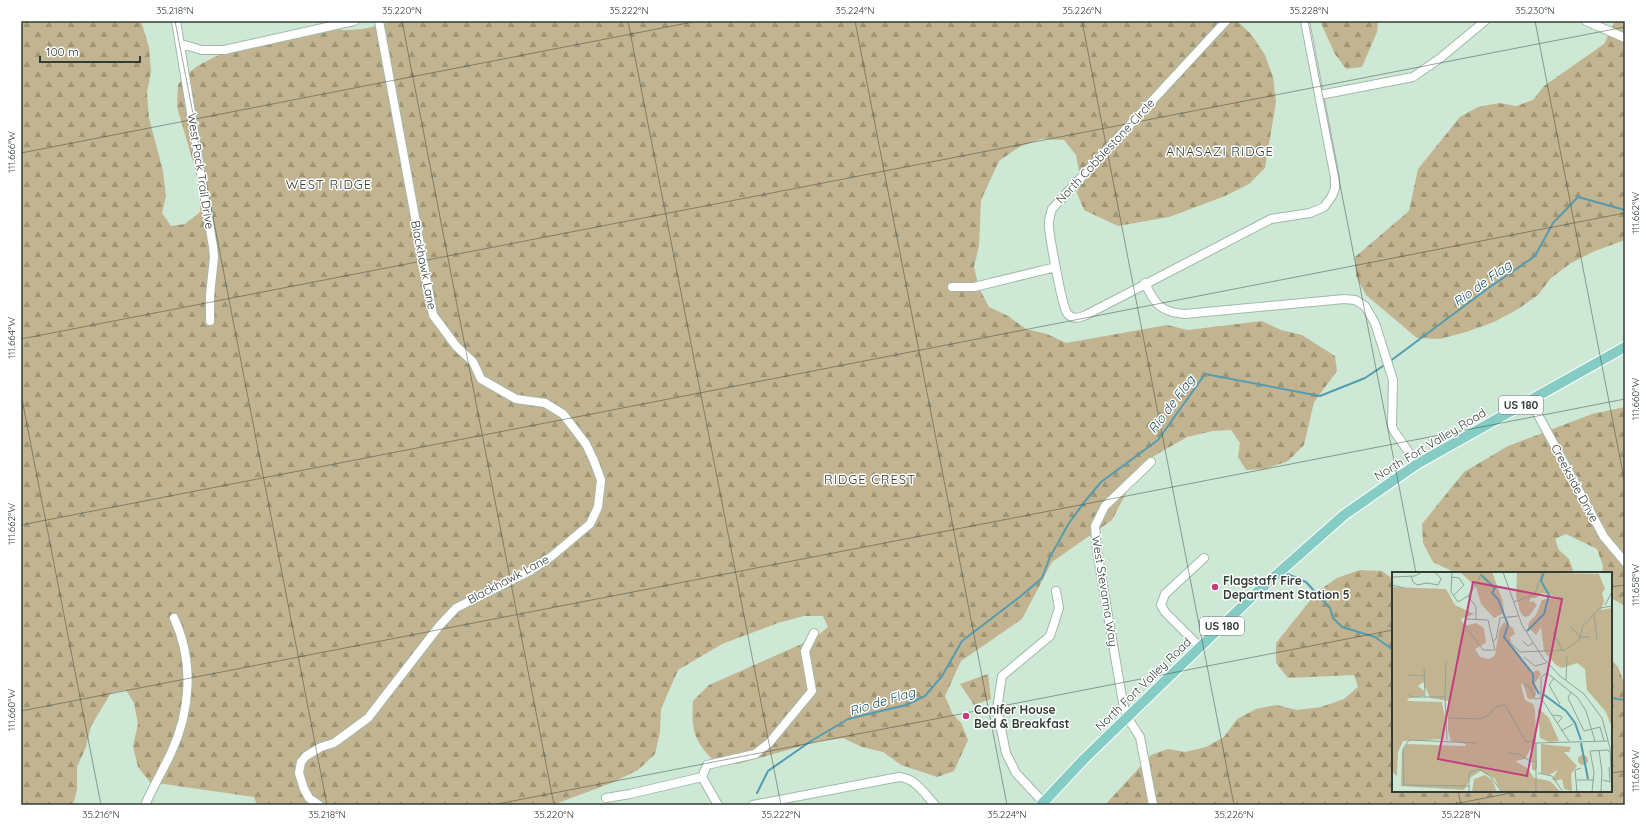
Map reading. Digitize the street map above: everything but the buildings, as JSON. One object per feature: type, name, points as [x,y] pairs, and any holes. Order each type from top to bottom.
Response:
[{"type":"main road","name":"North Fort Valley Road","points":[[1042,803],[1127,717],[1271,578],[1328,528],[1417,464],[1625,347]]},
{"type":"street","name":"West Pack Trail Drive","points":[[176,21],[181,44],[214,257],[210,295],[210,321]]},
{"type":"street","points":[[181,44],[202,50],[224,50],[354,21]]},
{"type":"street","name":"Blackhawk Lane","points":[[319,805],[309,798],[304,789],[299,773],[301,762],[306,756],[346,735],[368,718],[440,625],[456,608],[530,571],[552,556],[590,524],[598,507],[600,480],[594,461],[586,444],[563,414],[545,403],[516,399],[481,379],[473,362],[456,346],[434,315],[379,21]]},
{"type":"street","name":"North Cobblestone Circle","points":[[1226,21],[1052,209],[1049,226],[1056,267],[1066,312],[1072,317],[1080,318],[1271,219],[1317,211],[1330,202],[1335,188],[1335,178],[1320,95],[1304,21]]},
{"type":"street","points":[[1320,95],[1413,77],[1485,21]]},
{"type":"street","points":[[1586,21],[1625,38]]},
{"type":"street","points":[[952,287],[974,287],[1056,267]]},
{"type":"street","points":[[1145,283],[1151,297],[1160,308],[1172,313],[1185,314],[1344,298],[1355,300],[1365,306],[1371,314],[1393,380],[1392,426],[1417,464]]},
{"type":"street","name":"Creekside Drive","points":[[1530,400],[1604,537],[1625,562]]},
{"type":"street","name":"West Stevanna Way","points":[[1151,462],[1105,506],[1095,526],[1097,551],[1123,703],[1127,717],[1140,737],[1153,805]]},
{"type":"street","points":[[1200,647],[1165,612],[1161,605],[1165,594],[1204,558]]},
{"type":"street","points":[[1042,803],[1016,773],[1006,753],[997,709],[1002,676],[1050,636],[1059,608],[1056,591]]},
{"type":"street","points":[[145,805],[172,751],[184,716],[188,685],[187,660],[179,630],[174,618]]},
{"type":"street","points":[[702,776],[707,765],[755,754],[769,743],[812,691],[804,651],[814,633]]},
{"type":"street","points":[[606,798],[702,776]]},
{"type":"street","points":[[702,776],[718,805]]},
{"type":"street","points":[[753,805],[899,777],[907,777],[913,781],[935,805]]},
{"type":"green space","points":[[21,21],[141,21],[149,47],[151,71],[147,93],[149,118],[163,171],[166,196],[162,213],[171,226],[185,224],[200,212],[201,189],[177,107],[178,84],[196,67],[209,60],[241,46],[293,30],[324,26],[342,30],[354,30],[381,25],[392,21],[1237,21],[1251,34],[1265,55],[1273,77],[1276,102],[1265,168],[1249,184],[1225,196],[1169,217],[1118,226],[1084,210],[1077,193],[1080,176],[1076,155],[1064,140],[1041,139],[1019,147],[999,161],[981,200],[979,246],[974,267],[979,288],[989,307],[1008,316],[1026,329],[1047,334],[1066,343],[1167,325],[1188,330],[1262,321],[1281,330],[1302,335],[1335,356],[1337,371],[1314,402],[1304,445],[1288,461],[1265,469],[1246,470],[1238,457],[1240,443],[1231,430],[1213,431],[1187,437],[1142,463],[1112,520],[1052,562],[1022,619],[961,661],[945,696],[952,713],[961,723],[968,740],[954,771],[937,777],[901,765],[883,752],[862,747],[843,738],[819,741],[738,764],[716,763],[703,748],[694,728],[693,701],[709,685],[813,639],[828,627],[823,616],[804,616],[778,623],[722,644],[678,670],[661,709],[660,732],[655,754],[638,770],[614,782],[550,805],[257,805],[254,797],[150,782],[138,767],[133,746],[138,724],[134,703],[126,690],[111,693],[91,726],[86,747],[77,767],[77,790],[73,805],[21,805]]},
{"type":"green space","points":[[1320,21],[1378,21],[1377,32],[1362,67],[1346,69],[1335,54]]},
{"type":"green space","points":[[1615,21],[1625,21],[1625,240],[1595,251],[1571,263],[1551,278],[1538,295],[1518,309],[1494,322],[1440,339],[1417,338],[1366,295],[1356,276],[1355,257],[1409,211],[1418,169],[1460,117],[1478,107],[1499,103],[1516,106],[1533,100],[1544,86],[1604,44]]},
{"type":"green space","points":[[1625,407],[1625,606],[1612,599],[1612,572],[1602,572],[1603,566],[1597,549],[1566,534],[1555,539],[1559,550],[1569,559],[1574,572],[1454,572],[1433,562],[1423,543],[1422,524],[1464,472],[1508,446],[1592,414]]},
{"type":"green space","points":[[1360,570],[1382,571],[1392,578],[1392,792],[1612,792],[1612,660],[1618,667],[1625,685],[1625,805],[1105,805],[1151,755],[1168,749],[1185,752],[1206,747],[1224,737],[1237,719],[1256,709],[1276,705],[1297,710],[1321,707],[1344,699],[1358,687],[1354,675],[1288,678],[1276,663],[1276,643],[1317,592],[1337,578]]},
{"type":"green space","points":[[988,674],[991,699],[974,705],[960,684]]},
{"type":"waterway","name":"Rio de Flag","points":[[1389,362],[1487,289],[1535,256],[1553,223],[1578,197],[1625,210]]},
{"type":"waterway","name":"Rio de Flag","points":[[757,793],[768,771],[811,741],[848,719],[906,705],[925,696],[942,676],[962,641],[1042,578],[1050,557],[1069,523],[1086,500],[1101,482],[1158,440],[1205,374],[1320,396],[1365,378],[1386,364]]},
{"type":"waterway","points":[[1285,573],[1306,582],[1330,608],[1333,618],[1342,627],[1375,637],[1392,649]]},
{"type":"waterway","points":[[1612,698],[1625,700]]},
{"type":"place","name":"Flagstaff Fire Department Station 5","points":[[1215,587]]},
{"type":"place","name":"Conifer House Bed & Breakfast","points":[[966,716]]},
{"type":"district","name":"ANASAZI RIDGE","points":[[1220,151]]},
{"type":"district","name":"WEST RIDGE","points":[[329,184]]},
{"type":"district","name":"RIDGE CREST","points":[[870,479]]}]
